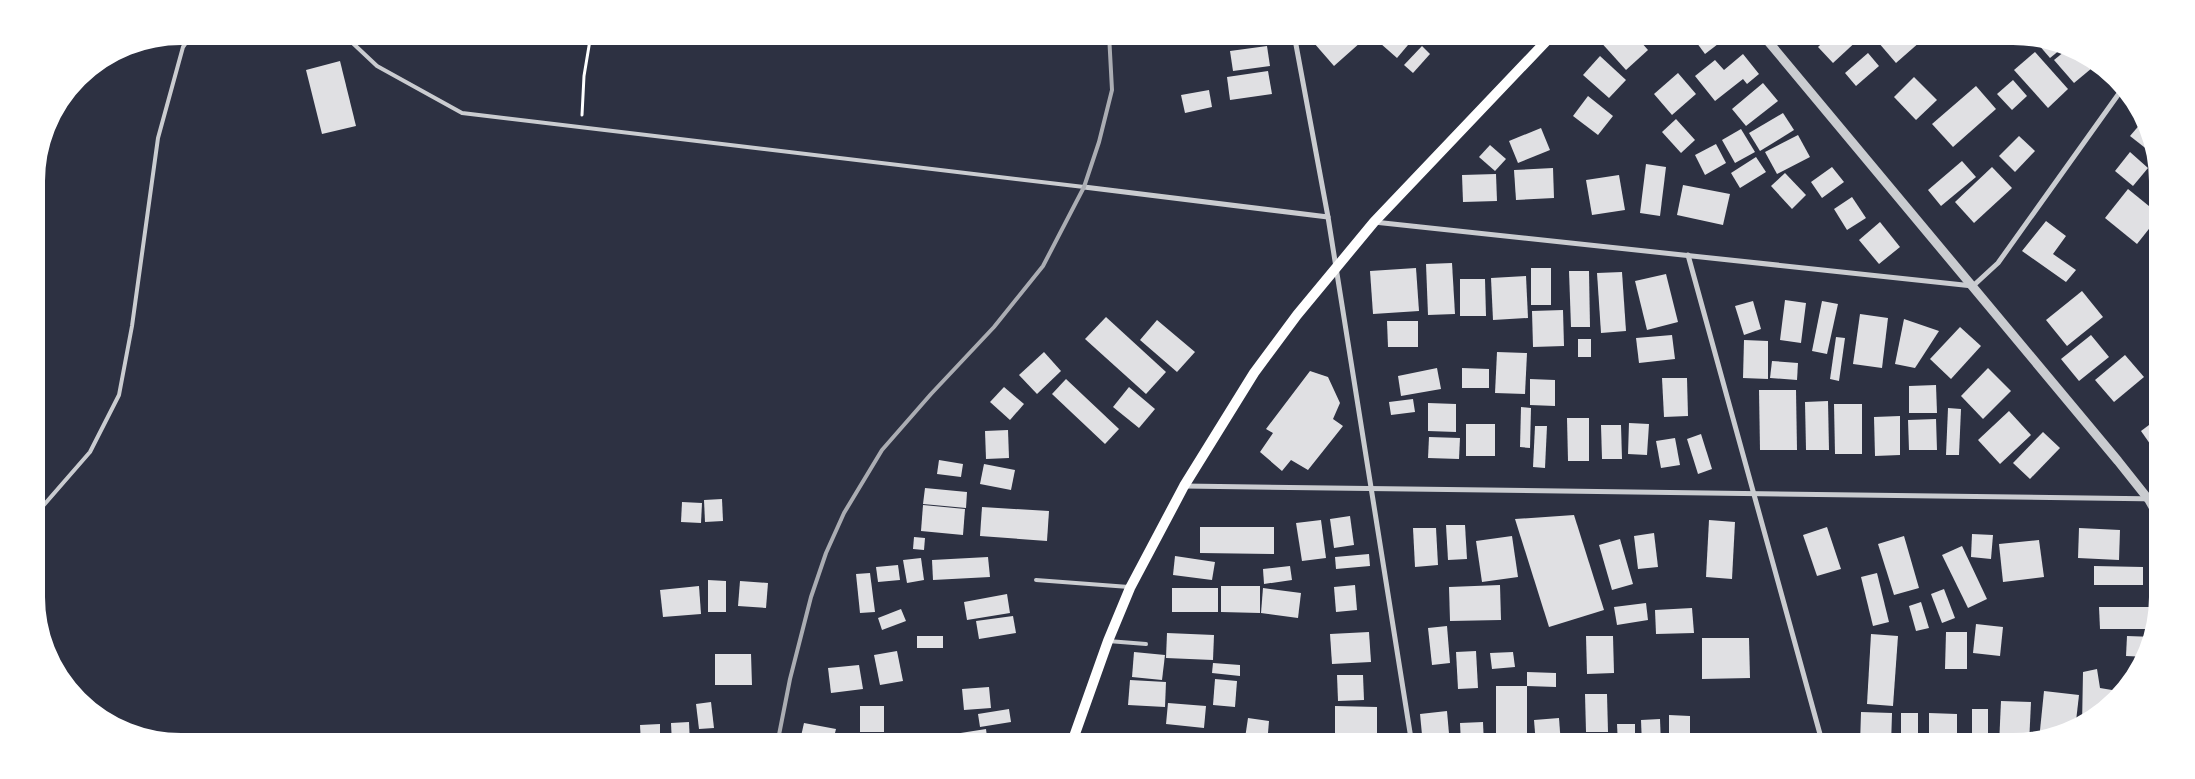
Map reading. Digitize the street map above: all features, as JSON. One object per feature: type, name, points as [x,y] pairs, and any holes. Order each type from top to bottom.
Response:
[{"type":"main road","points":[[1074,736],[1108,641],[1130,588],[1184,486],[1254,373],[1336,267],[1374,222],[1545,42]]},
{"type":"street","points":[[1295,42],[1328,217],[1411,736]]},
{"type":"street","points":[[1769,42],[1973,286],[2152,505]]},
{"type":"street","points":[[1374,222],[1973,286],[1998,263],[2120,92]]},
{"type":"street","points":[[1084,187],[1328,217]]},
{"type":"street","points":[[1688,255],[1820,736]]},
{"type":"street","points":[[1184,486],[2152,500]]},
{"type":"lane","points":[[42,507],[90,452],[118,395],[132,326],[158,138],[183,48],[187,42]]},
{"type":"lane","points":[[352,42],[377,66],[462,113],[582,129],[1084,187]]},
{"type":"lane","points":[[1036,580],[1130,588]]},
{"type":"lane","points":[[1108,641],[1146,644]]},
{"type":"path","points":[[582,129],[584,76],[590,42]]},
{"type":"building","points":[[1140,42],[1178,42],[1178,45],[1140,45]]},
{"type":"building","points":[[1315,42],[1361,42],[1334,66],[1314,43]]},
{"type":"building","points":[[1379,42],[1404,42],[1408,45],[1397,58]]},
{"type":"building","points":[[1601,42],[1641,42],[1648,50],[1626,70]]},
{"type":"building","points":[[1696,42],[1721,42],[1705,54]]},
{"type":"building","points":[[1823,42],[1856,42],[1833,63],[1818,47]]},
{"type":"building","points":[[1878,42],[1920,42],[1896,63]]},
{"type":"building","points":[[2039,45],[2059,50],[2050,58]]},
{"type":"building","points":[[1267,46],[1270,66],[1233,71],[1230,51]]},
{"type":"building","points":[[1422,46],[1430,54],[1413,73],[1404,65]]},
{"type":"building","points":[[2035,52],[2068,89],[2048,108],[2014,70]]},
{"type":"building","points":[[2064,52],[2083,61],[2092,68],[2074,83],[2054,60]]},
{"type":"building","points":[[1868,53],[1879,66],[1856,86],[1845,73]]},
{"type":"building","points":[[1743,54],[1759,74],[1747,84],[1743,79],[1715,101],[1695,76],[1715,60],[1724,70]]},
{"type":"building","points":[[1600,56],[1626,80],[1609,98],[1583,75]]},
{"type":"building","points":[[340,61],[356,126],[322,134],[306,70]]},
{"type":"building","points":[[1268,71],[1272,94],[1230,100],[1227,77]]},
{"type":"building","points":[[1678,73],[1696,94],[1672,115],[1654,94]]},
{"type":"building","points":[[1914,77],[1937,100],[1916,120],[1894,97]]},
{"type":"building","points":[[2013,80],[2027,96],[2012,110],[1997,94]]},
{"type":"building","points":[[1763,83],[1778,101],[1746,126],[1732,109]]},
{"type":"building","points":[[1976,86],[1996,109],[1953,147],[1932,124]]},
{"type":"building","points":[[1209,90],[1212,107],[1185,113],[1181,95]]},
{"type":"building","points":[[1588,96],[1613,116],[1598,135],[1573,116]]},
{"type":"building","points":[[1783,113],[1794,130],[1760,151],[1749,133]]},
{"type":"building","points":[[1676,119],[1695,140],[1681,153],[1662,132]]},
{"type":"building","points":[[2140,124],[2149,151],[2130,136]]},
{"type":"building","points":[[1541,128],[1550,150],[1518,163],[1509,141]]},
{"type":"building","points":[[1741,129],[1755,152],[1735,163],[1722,140]]},
{"type":"building","points":[[1798,135],[1810,157],[1777,174],[1765,152]]},
{"type":"building","points":[[2019,136],[2035,151],[2015,172],[1999,156]]},
{"type":"building","points":[[1716,144],[1726,163],[1705,175],[1695,155]]},
{"type":"building","points":[[1490,145],[1506,159],[1495,171],[1479,157]]},
{"type":"building","points":[[2130,152],[2148,168],[2133,186],[2115,171]]},
{"type":"building","points":[[1756,157],[1766,172],[1740,188],[1731,173]]},
{"type":"building","points":[[1962,161],[1976,177],[1941,206],[1928,190]]},
{"type":"building","points":[[1646,164],[1666,167],[1660,216],[1640,213]]},
{"type":"building","points":[[1832,167],[1844,182],[1822,198],[1811,182]]},
{"type":"building","points":[[1992,167],[2012,188],[1974,223],[1955,202]]},
{"type":"building","points":[[1553,168],[1554,198],[1516,200],[1514,170]]},
{"type":"building","points":[[1785,173],[1806,195],[1792,209],[1771,186]]},
{"type":"building","points":[[1496,174],[1497,201],[1463,202],[1462,175]]},
{"type":"building","points":[[1619,175],[1625,210],[1592,215],[1586,180]]},
{"type":"building","points":[[1683,185],[1730,194],[1723,225],[1677,215]]},
{"type":"building","points":[[2128,189],[2152,208],[2152,225],[2137,244],[2105,218]]},
{"type":"building","points":[[1852,197],[1866,218],[1847,230],[1834,209]]},
{"type":"building","points":[[2046,221],[2066,236],[2053,254],[2076,270],[2066,282],[2022,251]]},
{"type":"building","points":[[1880,222],[1900,247],[1879,264],[1859,240]]},
{"type":"building","points":[[1452,263],[1455,314],[1428,315],[1426,264]]},
{"type":"building","points":[[1416,268],[1419,311],[1373,314],[1370,271]]},
{"type":"building","points":[[1531,268],[1551,268],[1551,305],[1531,305]]},
{"type":"building","points":[[1569,271],[1589,271],[1590,327],[1571,327]]},
{"type":"building","points":[[1622,272],[1626,331],[1601,333],[1597,273]]},
{"type":"building","points":[[1666,274],[1678,322],[1647,330],[1635,281]]},
{"type":"building","points":[[1526,276],[1528,318],[1493,320],[1491,278]]},
{"type":"building","points":[[1460,279],[1485,279],[1486,316],[1460,316]]},
{"type":"building","points":[[2082,291],[2103,317],[2067,346],[2046,320]]},
{"type":"building","points":[[1785,300],[1806,303],[1801,343],[1780,340]]},
{"type":"building","points":[[1753,301],[1761,329],[1744,335],[1735,306]]},
{"type":"building","points":[[1822,301],[1838,304],[1827,354],[1812,351]]},
{"type":"building","points":[[1563,310],[1564,346],[1533,347],[1532,311]]},
{"type":"building","points":[[1860,314],[1888,318],[1882,368],[1853,364]]},
{"type":"building","points":[[1106,317],[1166,372],[1146,394],[1085,339]]},
{"type":"building","points":[[1904,319],[1939,331],[1915,368],[1895,364]]},
{"type":"building","points":[[1157,320],[1195,352],[1177,372],[1140,340]]},
{"type":"building","points":[[1387,321],[1418,321],[1418,347],[1388,347]]},
{"type":"building","points":[[1960,327],[1981,346],[1951,379],[1930,359]]},
{"type":"building","points":[[1672,335],[1675,359],[1639,363],[1636,338]]},
{"type":"building","points":[[2091,335],[2109,357],[2079,381],[2061,359]]},
{"type":"building","points":[[1836,337],[1845,338],[1839,381],[1830,379]]},
{"type":"building","points":[[1578,339],[1591,339],[1591,357],[1578,357]]},
{"type":"building","points":[[1744,340],[1768,341],[1768,379],[1743,378]]},
{"type":"building","points":[[1044,352],[1061,371],[1037,394],[1019,375]]},
{"type":"building","points":[[1497,352],[1527,353],[1525,394],[1495,393]]},
{"type":"building","points":[[2125,355],[2144,377],[2114,402],[2095,380]]},
{"type":"building","points":[[1772,361],[1798,363],[1797,380],[1770,378]]},
{"type":"building","points":[[1437,368],[1441,389],[1401,396],[1398,376]]},
{"type":"building","points":[[1462,368],[1489,369],[1489,388],[1462,388]]},
{"type":"building","points":[[1988,368],[2011,391],[1983,419],[1961,396]]},
{"type":"building","points":[[1310,371],[1328,377],[1340,403],[1333,419],[1343,426],[1308,470],[1291,460],[1282,471],[1260,452],[1273,433],[1266,429]]},
{"type":"building","points":[[1662,378],[1687,378],[1688,416],[1664,417]]},
{"type":"building","points":[[1066,379],[1119,429],[1105,444],[1052,394]]},
{"type":"building","points":[[1530,379],[1555,380],[1555,406],[1530,405]]},
{"type":"building","points":[[1936,385],[1937,413],[1909,413],[1909,386]]},
{"type":"building","points":[[1004,387],[1024,404],[1010,420],[990,402]]},
{"type":"building","points":[[1129,387],[1155,409],[1139,428],[1113,407]]},
{"type":"building","points":[[1759,390],[1796,390],[1797,450],[1760,450]]},
{"type":"building","points":[[1413,399],[1415,412],[1391,415],[1389,402]]},
{"type":"building","points":[[1828,401],[1829,450],[1806,450],[1805,402]]},
{"type":"building","points":[[1428,403],[1456,404],[1456,432],[1428,431]]},
{"type":"building","points":[[1834,404],[1862,404],[1862,454],[1835,454]]},
{"type":"building","points":[[1521,407],[1531,408],[1530,448],[1520,447]]},
{"type":"building","points":[[1948,408],[1961,409],[1959,455],[1946,455]]},
{"type":"building","points":[[2009,411],[2031,435],[2000,464],[1978,440]]},
{"type":"building","points":[[1900,416],[1900,455],[1875,456],[1874,417]]},
{"type":"building","points":[[1567,418],[1589,418],[1589,461],[1568,461]]},
{"type":"building","points":[[1936,419],[1937,450],[1909,450],[1908,420]]},
{"type":"building","points":[[1629,423],[1649,424],[1647,455],[1628,454]]},
{"type":"building","points":[[2152,423],[2152,447],[2141,431]]},
{"type":"building","points":[[1466,424],[1495,424],[1495,456],[1466,456]]},
{"type":"building","points":[[1601,425],[1621,425],[1622,459],[1602,459]]},
{"type":"building","points":[[1535,426],[1547,426],[1545,468],[1533,467]]},
{"type":"building","points":[[1008,430],[1009,458],[986,459],[985,431]]},
{"type":"building","points":[[2043,432],[2060,448],[2030,479],[2013,463]]},
{"type":"building","points":[[1701,434],[1712,469],[1698,474],[1687,439]]},
{"type":"building","points":[[1429,437],[1460,438],[1459,459],[1428,458]]},
{"type":"building","points":[[1675,438],[1680,465],[1661,468],[1656,441]]},
{"type":"building","points":[[939,460],[963,464],[961,477],[937,474]]},
{"type":"building","points":[[984,464],[1015,470],[1011,490],[980,484]]},
{"type":"building","points":[[925,488],[967,492],[966,508],[923,504]]},
{"type":"building","points":[[722,499],[723,521],[705,522],[704,500]]},
{"type":"building","points":[[682,502],[702,503],[701,523],[681,522]]},
{"type":"building","points":[[923,505],[965,509],[963,535],[921,531]]},
{"type":"building","points":[[982,507],[1049,511],[1047,541],[980,536]]},
{"type":"building","points":[[1574,515],[1604,610],[1549,627],[1515,519]]},
{"type":"building","points":[[1350,516],[1354,545],[1334,548],[1330,519]]},
{"type":"building","points":[[1321,520],[1326,558],[1302,561],[1296,523]]},
{"type":"building","points":[[1709,520],[1735,522],[1732,579],[1706,577]]},
{"type":"building","points":[[1446,525],[1465,525],[1467,559],[1448,560]]},
{"type":"building","points":[[1200,527],[1274,527],[1274,554],[1200,553]]},
{"type":"building","points":[[1827,527],[1841,569],[1817,576],[1803,535]]},
{"type":"building","points":[[1413,528],[1436,528],[1438,565],[1415,567]]},
{"type":"building","points":[[2079,528],[2120,530],[2119,560],[2078,558]]},
{"type":"building","points":[[1654,533],[1658,567],[1638,569],[1634,536]]},
{"type":"building","points":[[1972,534],[1993,535],[1991,559],[1971,557]]},
{"type":"building","points":[[1512,536],[1518,577],[1482,582],[1476,541]]},
{"type":"building","points":[[1904,536],[1919,588],[1894,595],[1878,544]]},
{"type":"building","points":[[914,537],[925,538],[924,550],[913,549]]},
{"type":"building","points":[[1620,539],[1633,584],[1612,590],[1599,545]]},
{"type":"building","points":[[2039,540],[2044,577],[2003,582],[1999,544]]},
{"type":"building","points":[[1962,546],[1987,599],[1968,608],[1942,555]]},
{"type":"building","points":[[1369,554],[1370,566],[1336,569],[1335,557]]},
{"type":"building","points":[[1175,556],[1215,562],[1212,580],[1173,575]]},
{"type":"building","points":[[988,557],[990,577],[933,580],[932,560]]},
{"type":"building","points":[[921,558],[924,580],[907,583],[903,560]]},
{"type":"building","points":[[898,565],[900,580],[878,582],[876,567]]},
{"type":"building","points":[[1290,566],[1292,580],[1264,584],[1263,569]]},
{"type":"building","points":[[2094,566],[2143,567],[2143,585],[2094,585]]},
{"type":"building","points":[[870,573],[875,612],[860,613],[856,574]]},
{"type":"building","points":[[1877,573],[1889,622],[1873,626],[1861,577]]},
{"type":"building","points":[[708,580],[726,581],[726,612],[708,612]]},
{"type":"building","points":[[740,581],[768,583],[766,608],[738,606]]},
{"type":"building","points":[[1355,585],[1357,610],[1336,612],[1334,587]]},
{"type":"building","points":[[1500,585],[1501,620],[1450,621],[1449,587]]},
{"type":"building","points":[[699,586],[701,614],[663,617],[660,590]]},
{"type":"building","points":[[1221,586],[1260,586],[1260,613],[1221,612]]},
{"type":"building","points":[[1172,588],[1218,588],[1218,612],[1172,612]]},
{"type":"building","points":[[1263,588],[1301,593],[1298,618],[1261,613]]},
{"type":"building","points":[[1944,589],[1955,618],[1942,623],[1931,594]]},
{"type":"building","points":[[1007,594],[1010,613],[967,620],[964,602]]},
{"type":"building","points":[[1921,602],[1929,628],[1916,631],[1909,606]]},
{"type":"building","points":[[1646,603],[1648,620],[1617,625],[1614,607]]},
{"type":"building","points":[[2099,607],[2152,607],[2149,629],[2100,629]]},
{"type":"building","points":[[1692,608],[1694,633],[1656,634],[1655,610]]},
{"type":"building","points":[[901,609],[906,621],[882,630],[878,618]]},
{"type":"building","points":[[1013,616],[1016,633],[979,639],[976,621]]},
{"type":"building","points":[[1976,624],[2003,627],[2000,656],[1973,653]]},
{"type":"building","points":[[1447,626],[1450,663],[1432,665],[1428,628]]},
{"type":"building","points":[[1369,632],[1371,662],[1332,664],[1330,634]]},
{"type":"building","points":[[1946,632],[1967,632],[1967,669],[1945,669]]},
{"type":"building","points":[[1167,633],[1214,635],[1213,660],[1166,658]]},
{"type":"building","points":[[1871,634],[1898,636],[1893,706],[1867,704]]},
{"type":"building","points":[[917,636],[943,636],[943,648],[917,648]]},
{"type":"building","points":[[1586,636],[1613,636],[1614,673],[1587,674]]},
{"type":"building","points":[[2127,636],[2147,637],[2139,657],[2126,656]]},
{"type":"building","points":[[1702,638],[1749,638],[1750,678],[1702,679]]},
{"type":"building","points":[[897,651],[903,681],[880,685],[874,655]]},
{"type":"building","points":[[1476,651],[1478,688],[1458,689],[1456,652]]},
{"type":"building","points":[[1134,652],[1165,655],[1162,680],[1132,677]]},
{"type":"building","points":[[1513,652],[1515,667],[1492,669],[1490,653]]},
{"type":"building","points":[[715,654],[751,654],[752,685],[715,685]]},
{"type":"building","points":[[1213,663],[1240,665],[1240,676],[1212,673]]},
{"type":"building","points":[[859,665],[863,689],[831,693],[828,668]]},
{"type":"building","points":[[2097,669],[2100,688],[2112,690],[2112,696],[2082,718],[2083,672]]},
{"type":"building","points":[[1527,672],[1556,673],[1556,687],[1527,686]]},
{"type":"building","points":[[1337,675],[1363,675],[1364,700],[1338,701]]},
{"type":"building","points":[[1215,679],[1237,681],[1235,707],[1213,705]]},
{"type":"building","points":[[1130,680],[1166,682],[1165,707],[1128,705]]},
{"type":"building","points":[[1496,686],[1527,686],[1527,736],[1496,736]]},
{"type":"building","points":[[989,687],[991,708],[964,710],[962,689]]},
{"type":"building","points":[[2044,691],[2079,695],[2076,722],[2040,734]]},
{"type":"building","points":[[1585,694],[1607,694],[1608,732],[1586,732]]},
{"type":"building","points":[[2001,701],[2031,702],[2029,735],[1999,736]]},
{"type":"building","points":[[711,702],[714,728],[699,729],[696,704]]},
{"type":"building","points":[[1168,703],[1206,706],[1204,728],[1166,724]]},
{"type":"building","points":[[860,706],[884,706],[884,732],[860,732]]},
{"type":"building","points":[[1335,706],[1377,707],[1377,736],[1335,736]]},
{"type":"building","points":[[1009,709],[1011,722],[980,727],[978,714]]},
{"type":"building","points":[[1972,709],[1988,709],[1988,736],[1972,736]]},
{"type":"building","points":[[1447,711],[1449,736],[1422,736],[1420,714]]},
{"type":"building","points":[[1861,712],[1892,713],[1891,736],[1860,736]]},
{"type":"building","points":[[1901,713],[1918,713],[1918,736],[1901,736]]},
{"type":"building","points":[[1929,713],[1957,714],[1957,736],[1929,736]]},
{"type":"building","points":[[1669,715],[1690,716],[1690,736],[1669,736]]},
{"type":"building","points":[[1248,718],[1269,721],[1268,736],[1245,736]]},
{"type":"building","points":[[1559,718],[1560,736],[1535,736],[1534,720]]},
{"type":"building","points":[[1660,719],[1661,736],[1642,736],[1641,720]]},
{"type":"building","points":[[689,722],[690,736],[672,736],[671,723]]},
{"type":"building","points":[[1483,722],[1484,736],[1461,736],[1460,723]]},
{"type":"building","points":[[804,723],[836,729],[834,736],[801,736]]},
{"type":"building","points":[[660,724],[660,736],[641,736],[640,725]]},
{"type":"building","points":[[1617,724],[1635,724],[1635,736],[1618,736]]},
{"type":"building","points":[[986,729],[987,736],[948,736]]},
{"type":"railway","points":[[779,736],[790,679],[811,597],[826,553],[844,513],[882,450],[994,327],[1043,266],[1084,187],[1099,142],[1112,90],[1109,42]]}]
